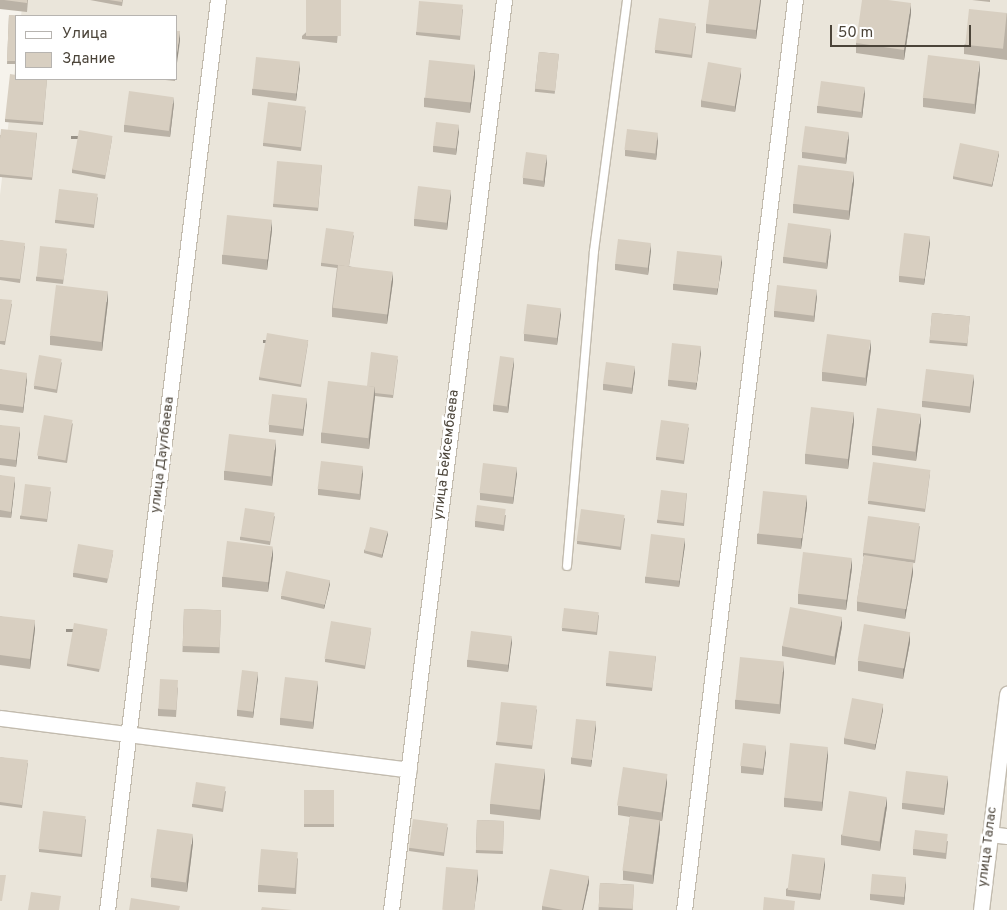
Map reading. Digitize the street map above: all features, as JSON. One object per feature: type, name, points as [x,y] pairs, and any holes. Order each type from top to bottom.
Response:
[{"type":"street","name":"улица Даулбаева","points":[[107,910],[218,0]]},
{"type":"street","name":"улица Бейсембаева","points":[[391,910],[504,0]]},
{"type":"street","points":[[684,910],[795,0]]},
{"type":"street","name":"улица Талас","points":[[981,910],[1007,694]]},
{"type":"street","points":[[0,718],[130,732],[408,770]]},
{"type":"street","points":[[990,834],[1007,836]]},
{"type":"lane","points":[[567,566],[594,251],[627,0]]},
{"type":"shaded area","points":[[23,0],[1007,0],[1007,910],[0,910],[0,195],[15,68],[15,80],[178,80],[178,15],[21,15]]},
{"type":"building","points":[[4,0],[27,0],[27,3]]},
{"type":"building","points":[[306,0],[341,0],[341,36],[306,36]]},
{"type":"building","points":[[709,0],[760,0],[756,30],[706,24]]},
{"type":"building","points":[[862,0],[888,0],[911,3],[904,50],[856,43]]},
{"type":"building","points":[[419,1],[463,5],[460,36],[416,32]]},
{"type":"building","points":[[969,9],[1007,13],[1003,49],[965,45]]},
{"type":"building","points":[[9,15],[15,15],[15,61],[7,61]]},
{"type":"building","points":[[659,18],[696,23],[691,55],[655,50]]},
{"type":"building","points":[[539,52],[559,54],[555,91],[535,89]]},
{"type":"building","points":[[928,55],[980,61],[974,104],[923,98]]},
{"type":"building","points":[[256,57],[300,62],[296,93],[253,89]]},
{"type":"building","points":[[429,60],[475,65],[471,103],[425,98]]},
{"type":"building","points":[[708,62],[741,68],[735,106],[701,100]]},
{"type":"building","points":[[10,74],[15,75],[15,80],[47,80],[43,122],[5,119]]},
{"type":"building","points":[[821,81],[865,87],[861,112],[818,106]]},
{"type":"building","points":[[129,91],[174,97],[169,131],[124,125]]},
{"type":"building","points":[[268,102],[306,107],[301,147],[263,143]]},
{"type":"building","points":[[436,122],[459,125],[456,149],[433,146]]},
{"type":"building","points":[[805,126],[849,132],[845,158],[801,152]]},
{"type":"building","points":[[1,129],[37,133],[32,178],[0,174]]},
{"type":"building","points":[[627,129],[658,133],[655,154],[624,150]]},
{"type":"building","points":[[79,130],[112,136],[106,175],[72,169]]},
{"type":"building","points":[[960,143],[999,151],[992,185],[953,176]]},
{"type":"building","points":[[526,152],[547,155],[543,181],[522,178]]},
{"type":"building","points":[[277,161],[322,165],[318,208],[273,204]]},
{"type":"building","points":[[798,165],[854,172],[849,211],[793,204]]},
{"type":"building","points":[[418,186],[451,190],[447,223],[414,219]]},
{"type":"building","points":[[59,189],[98,194],[94,225],[55,220]]},
{"type":"building","points":[[227,215],[272,220],[268,259],[223,255]]},
{"type":"building","points":[[788,223],[831,229],[826,263],[783,257]]},
{"type":"building","points":[[326,228],[354,232],[349,267],[321,263]]},
{"type":"building","points":[[904,233],[930,236],[925,279],[899,276]]},
{"type":"building","points":[[618,239],[651,243],[648,268],[615,264]]},
{"type":"building","points":[[0,240],[25,243],[20,279],[0,277]]},
{"type":"building","points":[[40,246],[67,249],[64,280],[37,277]]},
{"type":"building","points":[[677,251],[722,256],[718,289],[674,284]]},
{"type":"building","points":[[338,265],[393,272],[387,314],[333,308]]},
{"type":"building","points":[[56,285],[108,291],[101,342],[50,336]]},
{"type":"building","points":[[777,285],[817,290],[814,316],[774,311]]},
{"type":"building","points":[[0,299],[12,300],[5,341],[0,341]]},
{"type":"building","points":[[527,304],[561,308],[557,338],[523,334]]},
{"type":"building","points":[[932,313],[970,316],[968,343],[930,340]]},
{"type":"building","points":[[267,333],[308,340],[301,385],[259,377]]},
{"type":"building","points":[[827,334],[871,340],[865,378],[822,372]]},
{"type":"building","points":[[672,343],[701,346],[697,383],[668,380]]},
{"type":"building","points":[[371,352],[398,356],[393,395],[375,393],[375,387],[367,386]]},
{"type":"building","points":[[39,355],[62,359],[56,390],[34,386]]},
{"type":"building","points":[[500,356],[514,358],[507,406],[493,405]]},
{"type":"building","points":[[606,362],[635,366],[632,388],[603,384]]},
{"type":"building","points":[[0,369],[27,373],[23,407],[0,404]]},
{"type":"building","points":[[926,369],[974,375],[970,407],[922,401]]},
{"type":"building","points":[[328,381],[375,387],[368,438],[322,433]]},
{"type":"building","points":[[272,394],[307,398],[303,429],[268,425]]},
{"type":"building","points":[[811,407],[854,412],[848,459],[805,454]]},
{"type":"building","points":[[877,408],[921,414],[915,452],[872,446]]},
{"type":"building","points":[[44,415],[73,420],[65,460],[37,455]]},
{"type":"building","points":[[661,420],[689,424],[684,461],[656,457]]},
{"type":"building","points":[[0,425],[20,427],[16,460],[0,458]]},
{"type":"building","points":[[229,434],[276,440],[271,476],[224,471]]},
{"type":"building","points":[[321,461],[363,466],[359,494],[318,489]]},
{"type":"building","points":[[873,462],[930,470],[925,509],[868,501]]},
{"type":"building","points":[[483,463],[517,467],[513,497],[479,493]]},
{"type":"building","points":[[0,475],[15,477],[11,512],[0,510]]},
{"type":"building","points":[[25,484],[51,487],[47,519],[21,516]]},
{"type":"building","points":[[661,490],[687,493],[683,523],[657,520]]},
{"type":"building","points":[[763,491],[807,496],[802,538],[759,534]]},
{"type":"building","points":[[477,505],[506,509],[503,525],[475,521]]},
{"type":"building","points":[[245,508],[275,513],[270,541],[240,537]]},
{"type":"building","points":[[581,509],[625,515],[620,547],[577,541]]},
{"type":"building","points":[[868,516],[919,523],[914,560],[863,553]]},
{"type":"building","points":[[370,527],[388,531],[382,554],[365,550]]},
{"type":"building","points":[[651,534],[685,538],[680,581],[646,577]]},
{"type":"building","points":[[227,541],[273,547],[268,582],[223,577]]},
{"type":"building","points":[[78,544],[113,550],[108,579],[73,573]]},
{"type":"building","points":[[803,552],[852,558],[847,600],[798,594]]},
{"type":"building","points":[[864,555],[913,563],[906,609],[857,601]]},
{"type":"building","points":[[286,571],[330,580],[325,605],[281,595]]},
{"type":"building","points":[[790,607],[842,617],[834,656],[782,646]]},
{"type":"building","points":[[564,608],[599,612],[596,632],[562,628]]},
{"type":"building","points":[[184,609],[221,610],[220,647],[183,646]]},
{"type":"building","points":[[0,616],[35,620],[30,659],[0,655]]},
{"type":"building","points":[[331,621],[371,628],[365,666],[324,658]]},
{"type":"building","points":[[74,623],[107,629],[100,669],[67,663]]},
{"type":"building","points":[[864,624],[910,632],[904,669],[858,660]]},
{"type":"building","points":[[471,631],[512,636],[508,665],[467,660]]},
{"type":"building","points":[[609,651],[656,656],[652,688],[606,683]]},
{"type":"building","points":[[740,657],[784,662],[779,704],[736,700]]},
{"type":"building","points":[[242,670],[258,672],[253,712],[237,710]]},
{"type":"building","points":[[285,677],[318,681],[313,722],[280,718]]},
{"type":"building","points":[[160,679],[178,680],[176,710],[158,709]]},
{"type":"building","points":[[852,698],[883,704],[876,744],[844,738]]},
{"type":"building","points":[[501,702],[537,706],[533,746],[497,742]]},
{"type":"building","points":[[576,719],[596,721],[592,760],[572,758]]},
{"type":"building","points":[[743,743],[766,746],[763,769],[740,766]]},
{"type":"building","points":[[790,743],[828,747],[822,802],[784,798]]},
{"type":"building","points":[[0,757],[28,760],[22,805],[0,802]]},
{"type":"building","points":[[495,763],[545,769],[540,810],[490,804]]},
{"type":"building","points":[[623,767],[667,774],[661,813],[617,806]]},
{"type":"building","points":[[906,771],[948,776],[944,808],[902,803]]},
{"type":"building","points":[[196,782],[226,787],[222,808],[193,804]]},
{"type":"building","points":[[304,790],[334,790],[334,824],[304,824]]},
{"type":"building","points":[[849,791],[887,797],[879,841],[842,835]]},
{"type":"building","points":[[43,811],[86,816],[81,854],[38,849]]},
{"type":"building","points":[[630,816],[660,820],[652,875],[622,870]]},
{"type":"building","points":[[413,819],[448,824],[444,853],[409,848]]},
{"type":"building","points":[[477,820],[504,821],[503,851],[476,850]]},
{"type":"building","points":[[157,829],[193,834],[186,883],[150,878]]},
{"type":"building","points":[[915,830],[948,834],[945,853],[913,849]]},
{"type":"building","points":[[261,849],[298,852],[295,888],[258,885]]},
{"type":"building","points":[[792,854],[825,858],[820,894],[788,890]]},
{"type":"building","points":[[446,867],[478,870],[474,910],[442,910]]},
{"type":"building","points":[[550,869],[589,876],[582,910],[563,910],[542,906]]},
{"type":"building","points":[[872,874],[906,877],[904,897],[870,894]]},
{"type":"building","points":[[0,875],[6,875],[2,901],[0,901]]},
{"type":"building","points":[[600,883],[634,885],[633,909],[599,907]]},
{"type":"building","points":[[31,892],[61,896],[59,910],[28,910]]},
{"type":"building","points":[[764,897],[795,901],[794,910],[763,910]]},
{"type":"building","points":[[131,898],[180,906],[179,910],[129,910]]},
{"type":"building","points":[[262,907],[292,910],[261,910]]}]
